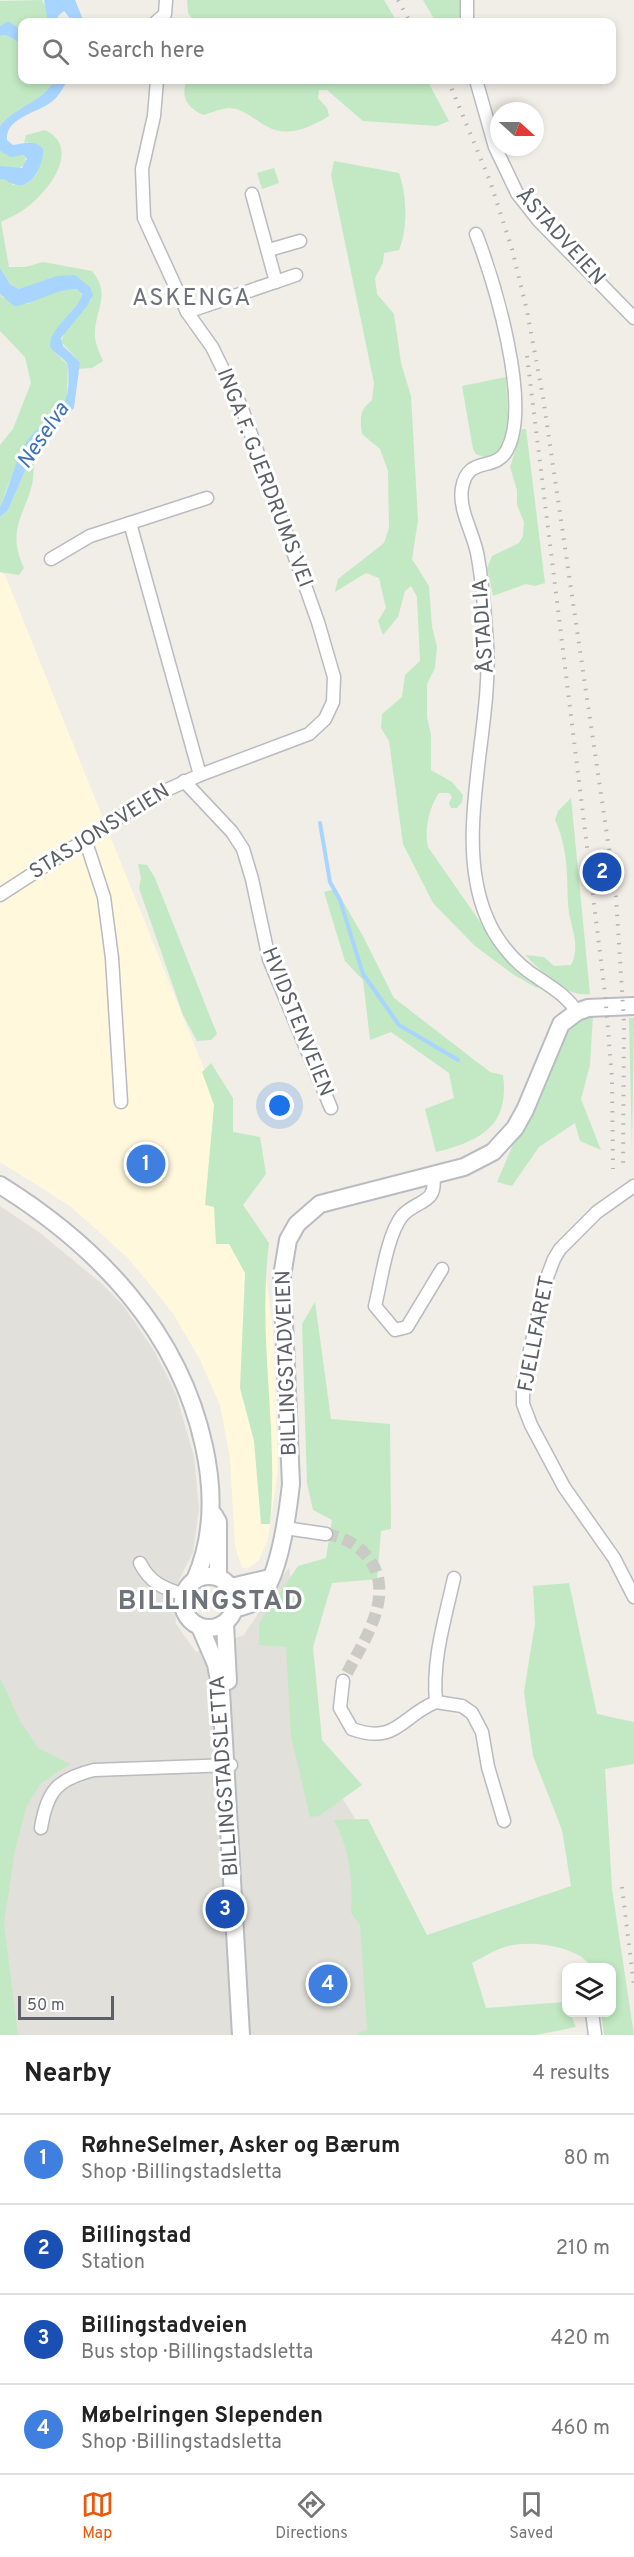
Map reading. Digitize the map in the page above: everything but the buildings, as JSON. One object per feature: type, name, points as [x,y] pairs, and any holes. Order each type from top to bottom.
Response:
[{"type":"main road","points":[[577,1012],[588,1008],[634,1006]]},
{"type":"main road","name":"BILLINGSTADVEIEN","points":[[235,1609],[256,1601],[264,1593],[285,1528],[291,1484],[282,1276],[288,1240],[297,1224],[320,1204],[464,1167],[493,1152],[515,1128],[561,1024],[577,1012]]},
{"type":"main road","points":[[0,1185],[61,1228],[104,1266],[156,1329],[175,1362],[194,1410],[210,1477],[212,1512],[195,1580],[184,1595],[185,1614],[200,1627],[213,1629],[225,1624],[235,1609],[236,1597],[225,1582],[218,1522],[212,1512]]},
{"type":"main road","points":[[195,1580],[206,1576],[225,1582],[270,1578]]},
{"type":"main road","name":"BILLINGSTADSLETTA","points":[[225,1624],[241,2035]]},
{"type":"main road","name":"BILLINGSTADSLETTA","points":[[200,1627],[219,1677],[229,1765],[250,2035]]},
{"type":"street","points":[[160,18],[165,14],[166,0]]},
{"type":"street","points":[[467,0],[467,18]]},
{"type":"street","name":"INGA F. GJERDRUMS VEI","points":[[157,84],[154,116],[142,169],[144,218],[187,312],[212,347],[230,380],[269,481],[318,622],[334,677],[334,694],[329,712]]},
{"type":"street","name":"ÅSTADVEIEN","points":[[477,84],[495,147],[517,193],[539,221],[634,318]]},
{"type":"street","points":[[252,194],[276,282]]},
{"type":"street","name":"ÅSTADLIA","points":[[476,234],[507,334],[513,376],[513,419],[506,452],[496,461],[474,466],[469,471],[462,490],[466,518],[478,558],[488,660],[486,716],[474,822],[475,867],[479,893],[487,919],[504,945],[519,964],[568,999],[577,1012]]},
{"type":"street","points":[[269,250],[300,241]]},
{"type":"street","points":[[187,312],[296,275]]},
{"type":"street","points":[[51,559],[90,536],[207,498]]},
{"type":"street","points":[[130,523],[200,774]]},
{"type":"street","name":"STASJONSVEIEN","points":[[0,895],[151,797],[200,774],[303,737],[315,730],[329,712]]},
{"type":"street","name":"HVIDSTENVEIEN","points":[[184,781],[232,832],[243,849],[252,879],[269,959],[331,1108]]},
{"type":"street","points":[[85,839],[104,897],[112,958],[121,1102]]},
{"type":"street","points":[[434,1175],[434,1190],[428,1199],[410,1209],[401,1218],[393,1236],[375,1306],[395,1330],[407,1327],[442,1269]]},
{"type":"street","name":"FJELLFARET","points":[[634,1186],[614,1198],[585,1223],[554,1259],[546,1280],[523,1381],[523,1404],[531,1425],[564,1487],[614,1558],[634,1597]]},
{"type":"street","points":[[285,1528],[326,1534]]},
{"type":"street","points":[[140,1563],[146,1576],[158,1586],[184,1595]]},
{"type":"street","points":[[436,1702],[434,1678],[436,1654],[454,1578]]},
{"type":"street","points":[[343,1681],[340,1707],[344,1718],[352,1729],[373,1735],[396,1730],[436,1702],[462,1706],[472,1713],[482,1732],[488,1767],[504,1821]]},
{"type":"street","points":[[41,1828],[44,1807],[51,1792],[65,1780],[79,1774],[113,1769],[229,1765]]},
{"type":"street","points":[[593,2017],[595,2035]]},
{"type":"shaded area","points":[[0,572],[5,575],[211,1086],[232,1187],[262,1245],[273,1329],[278,1470],[268,1539],[259,1560],[247,1569],[242,1567],[235,1547],[230,1458],[220,1405],[199,1358],[172,1312],[128,1258],[70,1206],[0,1162]]},
{"type":"shaded area","points":[[0,1206],[40,1233],[101,1283],[123,1305],[155,1352],[176,1394],[194,1457],[199,1508],[193,1552],[174,1590],[176,1624],[196,1652],[244,1635],[289,1567],[311,1747],[373,1848],[422,2035],[8,2035],[0,1927]]},
{"type":"green space","points":[[42,0],[48,12],[48,18],[18,18],[18,27],[8,21],[0,26],[0,1]]},
{"type":"green space","points":[[187,0],[384,0],[395,18],[192,18],[188,13]]},
{"type":"green space","points":[[423,0],[461,0],[461,18],[434,18]]},
{"type":"green space","points":[[6,35],[18,42],[18,84],[51,84],[43,94],[13,113],[0,126],[0,36]]},
{"type":"green space","points":[[186,84],[429,84],[449,121],[437,126],[363,121],[327,90],[319,90],[318,98],[327,108],[329,116],[299,130],[283,131],[268,127],[245,113],[230,108],[203,115],[186,101]]},
{"type":"green space","points":[[45,130],[56,138],[61,147],[61,158],[52,181],[35,201],[1,222],[9,267],[25,267],[43,262],[92,271],[98,280],[102,296],[95,338],[103,361],[92,368],[78,369],[80,362],[61,342],[66,329],[91,300],[90,287],[19,289],[10,284],[0,268],[0,179],[4,178],[13,185],[28,183],[36,175],[42,160],[28,142],[24,143],[26,135]]},
{"type":"green space","points":[[0,151],[16,156],[25,155],[26,164],[18,169],[0,166]]},
{"type":"green space","points":[[334,161],[399,173],[404,191],[405,222],[402,242],[399,250],[384,253],[383,263],[375,278],[377,294],[394,314],[401,363],[411,396],[418,520],[412,559],[429,586],[432,627],[437,647],[435,668],[427,684],[431,770],[452,782],[463,795],[462,802],[457,808],[451,808],[449,803],[452,797],[449,793],[439,793],[428,819],[428,847],[501,952],[539,986],[537,988],[514,975],[475,946],[433,903],[403,844],[389,741],[381,728],[382,714],[402,697],[405,675],[420,661],[417,597],[411,586],[405,591],[398,617],[383,635],[378,621],[386,608],[379,578],[366,573],[335,592],[338,579],[384,543],[389,528],[388,471],[380,449],[362,434],[361,415],[372,400],[374,383],[331,175]]},
{"type":"green space","points":[[274,168],[279,183],[262,189],[257,173]]},
{"type":"green space","points":[[70,288],[80,290],[82,298],[53,335],[53,351],[68,365],[67,399],[59,414],[22,449],[0,507],[0,445],[13,429],[31,383],[25,357],[0,331],[0,294],[2,297],[28,304],[36,298]]},
{"type":"green space","points":[[506,377],[508,416],[504,444],[498,453],[489,457],[476,454],[473,449],[462,386]]},
{"type":"green space","points":[[522,429],[526,429],[545,583],[535,586],[526,584],[493,596],[487,568],[492,556],[519,543],[523,536],[524,522],[517,505],[517,490],[510,467]]},
{"type":"green space","points":[[32,455],[34,472],[32,486],[19,523],[17,536],[18,551],[24,568],[19,575],[0,572],[0,517],[8,510]]},
{"type":"green space","points":[[571,798],[590,994],[571,992],[563,988],[525,955],[544,957],[554,966],[571,965],[574,957],[575,942],[568,904],[565,851],[555,820],[558,811]]},
{"type":"green space","points":[[138,864],[147,865],[155,878],[217,1034],[211,1040],[197,1041],[183,1015],[139,888],[141,878]]},
{"type":"green space","points":[[336,889],[394,998],[490,1072],[503,1075],[502,1107],[489,1128],[478,1136],[452,1148],[436,1152],[425,1109],[454,1098],[449,1073],[391,1032],[370,1040],[363,980],[345,961],[324,892]]},
{"type":"green space","points":[[593,1015],[590,1065],[581,1099],[601,1150],[580,1141],[575,1123],[539,1147],[512,1186],[497,1182],[512,1147],[537,1105],[558,1049],[569,1027],[582,1016]]},
{"type":"green space","points":[[629,1018],[634,1018],[632,1151]]},
{"type":"green space","points":[[211,1063],[233,1098],[233,1132],[260,1137],[266,1174],[243,1205],[269,1243],[265,1313],[272,1454],[270,1524],[261,1524],[254,1441],[240,1388],[245,1273],[229,1244],[216,1244],[214,1207],[205,1205],[214,1105],[202,1072]]},
{"type":"green space","points":[[315,1302],[331,1419],[390,1424],[391,1529],[381,1531],[377,1579],[332,1583],[313,1647],[322,1740],[362,1785],[319,1816],[310,1817],[291,1736],[286,1647],[259,1645],[259,1623],[298,1566],[326,1558],[332,1520],[313,1510],[307,1483],[302,1324]]},
{"type":"green space","points":[[569,1583],[597,1714],[634,1722],[634,1764],[605,1769],[612,1889],[634,2035],[604,2035],[602,2017],[616,2017],[616,1963],[588,1963],[565,1949],[526,1944],[501,1948],[472,1963],[486,2008],[562,2002],[562,2017],[572,2017],[576,2027],[536,2035],[358,2035],[367,2030],[360,1925],[351,1913],[347,1854],[334,1820],[368,1819],[427,1935],[571,1886],[562,1830],[533,1756],[524,1692],[535,1624],[533,1586]]},
{"type":"green space","points":[[0,1678],[20,1721],[38,1748],[70,1764],[41,1783],[27,1805],[15,1849],[4,1923],[18,2035],[0,2035]]},
{"type":"water","points":[[44,0],[75,0],[82,18],[70,18],[64,11],[58,18],[47,18]]},
{"type":"water","points":[[8,21],[18,27],[18,42],[6,35],[0,36],[0,26]]},
{"type":"water","points":[[51,84],[65,84],[55,99],[18,120],[8,132],[7,140],[13,145],[33,143],[43,149],[36,175],[26,184],[20,185],[0,179],[0,166],[22,168],[27,159],[24,155],[11,157],[0,151],[0,126],[13,113],[43,94]]},
{"type":"water","name":"Neselva","points":[[0,268],[10,284],[19,289],[57,276],[75,275],[90,287],[93,295],[61,338],[63,346],[80,362],[74,408],[32,455],[8,510],[0,517],[0,507],[22,450],[30,437],[55,416],[66,400],[68,365],[51,348],[50,342],[57,328],[75,307],[82,294],[77,289],[69,289],[14,306],[0,294]]},
{"type":"waterway","points":[[320,823],[330,882],[340,900],[363,974],[399,1025],[458,1060]]},
{"type":"tunnel","points":[[326,1534],[348,1541],[363,1551],[376,1571],[379,1587],[374,1619],[343,1681]]},
{"type":"railway","points":[[398,0],[408,18]]},
{"type":"railway","points":[[450,84],[490,181],[512,249],[527,311],[543,397],[616,897],[624,1022],[623,1169]]},
{"type":"railway","points":[[527,356],[605,994],[612,1078],[613,1169]]},
{"type":"railway","points":[[622,1887],[634,1986]]},
{"type":"place","name":"Billingstad","points":[[602,872]]},
{"type":"place","name":"RøhneSelmer, Asker og Bærum","points":[[146,1164]]},
{"type":"place","name":"Billingstadveien","points":[[225,1909]]},
{"type":"place","name":"Møbelringen Slependen","points":[[328,1984]]},
{"type":"district","name":"ASKENGA","points":[[192,299]]},
{"type":"district","name":"BILLINGSTAD","points":[[211,1602]]}]
